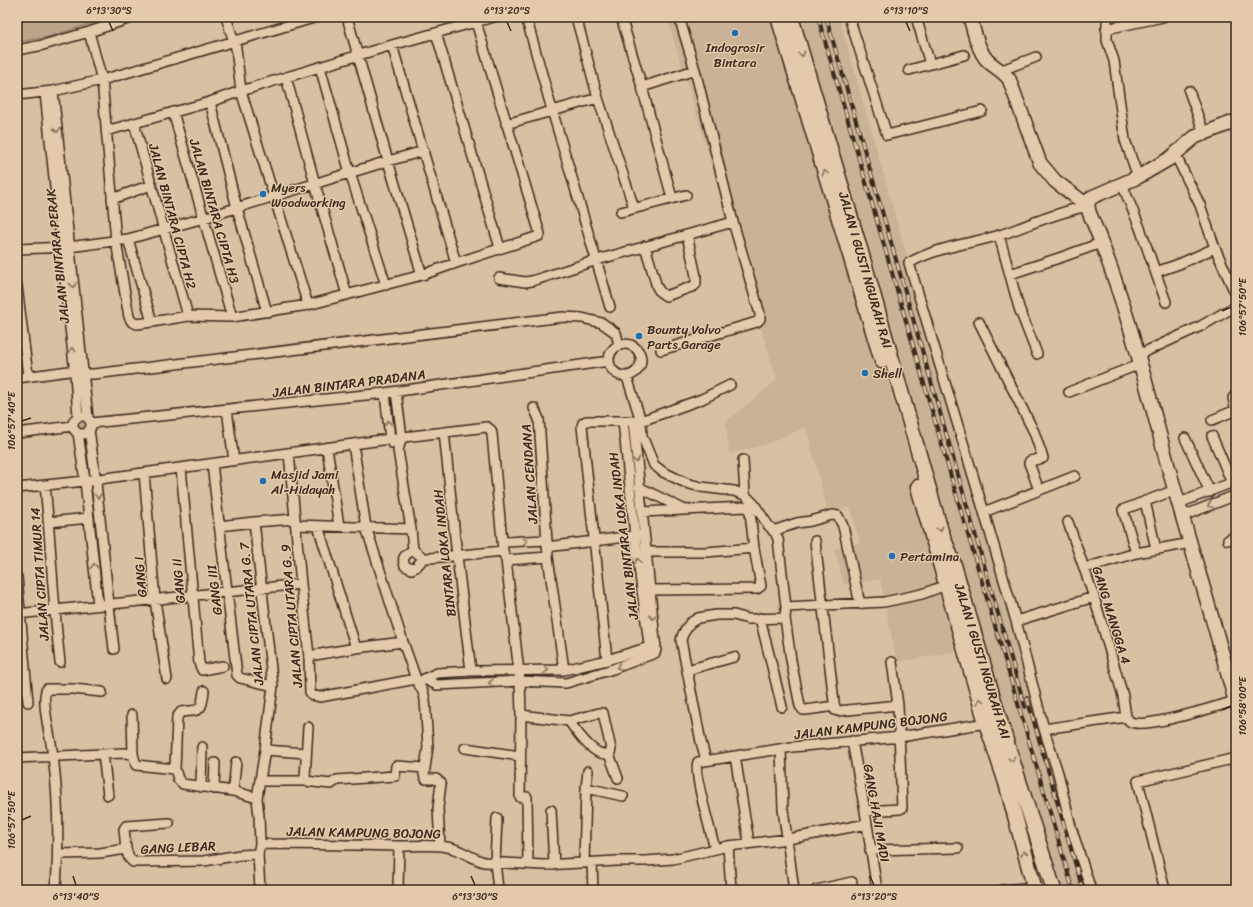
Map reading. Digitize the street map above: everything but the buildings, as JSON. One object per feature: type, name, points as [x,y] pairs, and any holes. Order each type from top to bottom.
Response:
[{"type":"main road","name":"JALAN I GUSTI NGURAH RAI","points":[[778,17],[856,254],[941,531],[954,565],[1003,731],[1054,890]]},
{"type":"main road","name":"JALAN I GUSTI NGURAH RAI","points":[[791,17],[856,254],[879,350],[946,586],[986,723],[1039,889]]},
{"type":"street","points":[[17,50],[32,48],[89,32],[134,17]]},
{"type":"street","points":[[226,17],[234,41],[242,91],[308,305]]},
{"type":"street","points":[[17,96],[49,92],[102,80],[317,17]]},
{"type":"street","points":[[347,17],[422,275]]},
{"type":"street","points":[[106,131],[210,102],[392,45],[494,17]]},
{"type":"street","points":[[526,17],[610,307]]},
{"type":"street","points":[[576,17],[598,98],[634,208]]},
{"type":"street","points":[[621,17],[642,87],[672,198]]},
{"type":"street","points":[[661,350],[757,322],[760,319],[760,314],[733,222],[695,70],[679,17]]},
{"type":"street","points":[[849,17],[887,135],[982,111]]},
{"type":"street","points":[[916,17],[930,64]]},
{"type":"street","points":[[970,17],[983,55],[989,62],[1002,70],[1009,79],[1040,163],[1055,181],[1088,206]]},
{"type":"street","points":[[1107,17],[1107,40],[1114,60],[1125,140],[1138,177]]},
{"type":"street","points":[[1106,30],[1163,17]]},
{"type":"street","points":[[89,32],[102,80],[116,241],[130,320],[134,324],[188,316],[232,317],[308,305],[422,275],[500,248],[537,238],[540,234],[476,22]]},
{"type":"street","points":[[436,34],[500,248]]},
{"type":"street","points":[[392,45],[456,263]]},
{"type":"street","points":[[909,70],[964,55]]},
{"type":"street","points":[[1002,70],[1036,57]]},
{"type":"street","points":[[320,67],[350,172],[386,285]]},
{"type":"street","points":[[642,87],[695,70]]},
{"type":"street","points":[[286,77],[347,295]]},
{"type":"street","name":"JALAN BINTARA PERAK","points":[[49,92],[65,247],[76,373],[78,417]]},
{"type":"street","points":[[1189,92],[1204,133]]},
{"type":"street","points":[[506,124],[598,98]]},
{"type":"street","points":[[210,102],[237,208],[267,312]]},
{"type":"street","name":"JALAN BINTARA CIPTA H3","points":[[173,112],[232,317]]},
{"type":"street","points":[[1044,729],[1126,718],[1130,722],[1152,722],[1236,702],[1118,286],[1089,212],[1088,202],[1092,198],[1138,177],[1175,154],[1195,137],[1236,121]]},
{"type":"street","name":"JALAN BINTARA CIPTA H2","points":[[134,123],[188,316]]},
{"type":"street","points":[[17,250],[65,247],[128,239],[204,218],[350,172],[424,151]]},
{"type":"street","points":[[1175,154],[1200,205],[1215,248],[1236,295]]},
{"type":"street","points":[[1122,184],[1140,228],[1166,302]]},
{"type":"street","points":[[112,199],[151,185]]},
{"type":"street","points":[[621,212],[686,195]]},
{"type":"street","points":[[1088,206],[1066,211],[1000,235],[929,253],[909,263],[1016,621],[1044,729],[1058,773],[1071,827],[1091,890]]},
{"type":"street","points":[[499,278],[525,282],[532,281],[597,260],[733,222]]},
{"type":"street","points":[[645,246],[657,287],[660,292],[666,296],[696,284],[696,276],[687,235]]},
{"type":"street","points":[[1000,235],[1019,308],[1037,354]]},
{"type":"street","points":[[128,239],[152,322]]},
{"type":"street","points":[[1010,274],[1101,243]]},
{"type":"street","points":[[1156,272],[1179,264],[1215,248]]},
{"type":"street","points":[[17,286],[28,376]]},
{"type":"street","points":[[1069,392],[1139,359],[1236,306]]},
{"type":"street","points":[[17,378],[76,373],[102,373],[544,318],[582,318],[602,323],[616,333],[619,345]]},
{"type":"street","points":[[979,322],[1034,432],[1042,458],[1030,461],[1029,463],[1039,490]]},
{"type":"street","points":[[619,345],[630,345],[638,351],[641,356],[641,363],[638,370],[627,377],[614,373],[610,367],[609,361],[610,354],[614,348],[619,345]]},
{"type":"street","name":"JALAN BINTARA PRADANA","points":[[90,424],[396,392],[609,361]]},
{"type":"street","name":"JALAN BINTARA PERAK","points":[[76,373],[90,424],[114,649]]},
{"type":"street","points":[[627,377],[637,421],[654,466],[662,472],[701,488],[734,491],[745,496],[754,504],[775,532],[778,539],[786,607],[785,618],[791,660],[800,706],[803,710],[834,706]]},
{"type":"street","points":[[607,660],[593,541],[582,426],[583,423],[586,421],[637,421],[702,399],[730,385]]},
{"type":"street","points":[[396,392],[402,437],[398,450]]},
{"type":"street","points":[[385,393],[390,439],[398,450],[411,528],[413,550],[424,558],[547,548],[644,535]]},
{"type":"street","points":[[1212,420],[1236,411],[1233,398],[1236,394]]},
{"type":"street","name":"JALAN CENDANA","points":[[534,408],[539,419],[547,548],[564,670]]},
{"type":"street","points":[[227,410],[234,461]]},
{"type":"street","points":[[17,433],[76,430],[85,433],[90,424],[83,415],[74,419],[76,430],[85,481],[98,605]]},
{"type":"street","name":"JALAN BINTARA LOKA INDAH","points":[[623,421],[635,536],[652,649]]},
{"type":"street","name":"JALAN BINTARA LOKA INDAH","points":[[637,421],[639,487],[650,590],[652,649]]},
{"type":"street","points":[[17,488],[97,480],[402,437],[487,427],[491,430],[492,434],[504,551],[520,681],[520,797],[527,797],[528,864]]},
{"type":"street","name":"BINTARA LOKA INDAH","points":[[444,432],[471,671]]},
{"type":"street","points":[[1179,503],[1234,482],[1212,436]]},
{"type":"street","points":[[1185,438],[1210,492]]},
{"type":"street","points":[[353,444],[366,527],[403,642],[425,699],[428,747],[424,775],[425,778],[436,779],[440,783],[438,808],[440,846]]},
{"type":"street","points":[[326,448],[339,526]]},
{"type":"street","name":"JALAN CIPTA UTARA G. 9","points":[[289,453],[309,656],[310,692],[314,697],[327,696],[416,679]]},
{"type":"street","points":[[743,460],[745,496]]},
{"type":"street","name":"GANG III","points":[[212,464],[237,675],[240,678],[273,686]]},
{"type":"street","name":"GANG II","points":[[181,468],[199,663],[201,669],[204,670],[223,666]]},
{"type":"street","name":"GANG I","points":[[144,473],[155,600],[166,679]]},
{"type":"street","points":[[984,512],[1075,476]]},
{"type":"street","name":"JALAN CIPTA TIMUR 14","points":[[45,485],[49,522],[54,609],[60,662]]},
{"type":"street","points":[[639,487],[684,509]]},
{"type":"street","points":[[1136,553],[1124,510],[1175,490]]},
{"type":"street","points":[[1183,516],[1236,495]]},
{"type":"street","points":[[1144,501],[1156,549]]},
{"type":"street","points":[[642,512],[684,509],[748,508],[750,512],[754,548],[761,586],[757,589],[650,590]]},
{"type":"street","points":[[773,531],[797,523],[832,515],[838,516],[843,526],[860,604]]},
{"type":"street","points":[[49,522],[89,518]]},
{"type":"street","points":[[219,526],[254,522],[295,522],[318,526],[411,528]]},
{"type":"street","name":"JALAN CIPTA UTARA G. 7","points":[[254,522],[273,686],[257,798],[260,816],[260,844],[258,854],[260,890]]},
{"type":"street","name":"GANG MANGGA 4","points":[[1068,522],[1094,597],[1123,696],[1126,718]]},
{"type":"street","points":[[318,526],[356,648]]},
{"type":"street","points":[[815,541],[835,710],[898,706]]},
{"type":"street","points":[[1085,568],[1136,553],[1191,543]]},
{"type":"street","points":[[504,551],[547,548]]},
{"type":"street","points":[[646,552],[706,552],[754,548]]},
{"type":"street","points":[[413,550],[404,557],[403,561],[405,566],[412,569],[416,567],[424,558]]},
{"type":"street","points":[[17,577],[19,614],[28,702]]},
{"type":"street","points":[[19,614],[54,609],[155,600],[301,584]]},
{"type":"street","points":[[786,607],[884,602],[922,594],[946,586]]},
{"type":"street","points":[[1016,621],[1094,597]]},
{"type":"street","points":[[706,760],[701,742],[681,640],[687,628],[694,620],[706,616],[734,615],[748,619],[785,618]]},
{"type":"street","points":[[760,618],[782,707]]},
{"type":"street","points":[[309,656],[403,642]]},
{"type":"street","points":[[652,649],[613,669],[569,682],[520,681],[437,685],[424,679],[437,674],[471,671],[564,670],[652,649]]},
{"type":"street","points":[[687,670],[734,657]]},
{"type":"street","points":[[865,811],[902,808],[898,706],[892,662]]},
{"type":"street","points":[[56,890],[58,854],[57,807],[54,756],[46,713],[46,690],[73,689],[102,692]]},
{"type":"street","points":[[204,691],[201,707],[198,710],[181,712],[177,717],[175,769],[178,779],[182,784],[214,790],[233,791],[257,798]]},
{"type":"street","points":[[521,715],[569,721],[599,713],[604,714],[611,748],[609,754],[618,778]]},
{"type":"street","points":[[132,715],[132,754],[136,765],[175,769]]},
{"type":"street","points":[[569,721],[581,738],[594,749],[603,754],[609,754]]},
{"type":"street","name":"JALAN KAMPUNG BOJONG","points":[[260,844],[440,846],[457,849],[476,859],[495,863],[554,865],[646,862],[673,859],[728,846],[788,839],[783,809],[781,749],[900,737],[986,723]]},
{"type":"street","points":[[305,778],[308,727]]},
{"type":"street","name":"GANG HAJI MADI","points":[[852,741],[858,780],[865,811],[877,890]]},
{"type":"street","points":[[200,787],[202,747]]},
{"type":"street","points":[[465,748],[520,756]]},
{"type":"street","points":[[715,849],[701,793],[696,767],[698,762],[781,749]]},
{"type":"street","points":[[265,750],[306,753]]},
{"type":"street","points":[[17,758],[124,753],[132,754]]},
{"type":"street","points":[[103,754],[108,795]]},
{"type":"street","points":[[735,756],[749,843]]},
{"type":"street","points":[[1164,890],[1138,781],[1236,758]]},
{"type":"street","points":[[233,791],[236,762]]},
{"type":"street","points":[[214,790],[216,763]]},
{"type":"street","points":[[260,781],[305,781],[331,784],[337,780],[395,776],[396,766],[425,768]]},
{"type":"street","points":[[588,771],[586,788],[588,863],[593,890]]},
{"type":"street","points":[[586,788],[623,796]]},
{"type":"street","points":[[552,810],[554,865]]},
{"type":"street","points":[[497,818],[495,863],[498,889]]},
{"type":"street","points":[[126,849],[124,829],[126,826],[169,823]]},
{"type":"street","points":[[794,890],[788,839],[867,824]]},
{"type":"street","points":[[398,890],[399,846]]},
{"type":"street","points":[[728,846],[731,890]]},
{"type":"street","points":[[870,850],[958,848]]},
{"type":"street","name":"GANG LEBAR","points":[[58,854],[100,853],[126,849],[129,858],[133,862],[204,861],[240,855],[258,854]]},
{"type":"street","points":[[816,890],[852,882]]},
{"type":"street","points":[[1002,890],[1039,889]]},
{"type":"shaded area","points":[[17,17],[112,17],[48,37],[17,42]]},
{"type":"shaded area","points":[[667,17],[778,17],[879,350],[965,650],[897,662],[880,579],[844,585],[834,549],[860,543],[850,507],[828,512],[806,427],[764,445],[729,454],[726,422],[777,380]]},
{"type":"shaded area","points":[[791,17],[839,17],[1063,802],[1092,890],[1054,890]]},
{"type":"shaded area","points":[[82,417],[87,419],[89,424],[87,429],[82,431],[77,429],[75,424],[77,419]]},
{"type":"shaded area","points":[[89,435],[94,477],[87,478],[81,437]]},
{"type":"shaded area","points":[[95,481],[105,603],[100,604],[87,483]]},
{"type":"railway","points":[[818,17],[961,511],[1073,890]]},
{"type":"railway","points":[[826,17],[1025,707]]},
{"type":"railway","points":[[1027,698],[1083,890]]},
{"type":"place","name":"Indogrosir Bintara","points":[[735,33]]},
{"type":"place","name":"Myers Woodworking","points":[[263,194]]},
{"type":"place","name":"Bounty Volvo Parts Garage","points":[[639,336]]},
{"type":"place","name":"Shell","points":[[865,373]]},
{"type":"place","name":"Masjid Jami Al-Hidayah","points":[[263,481]]},
{"type":"place","name":"Pertamina","points":[[892,556]]}]
